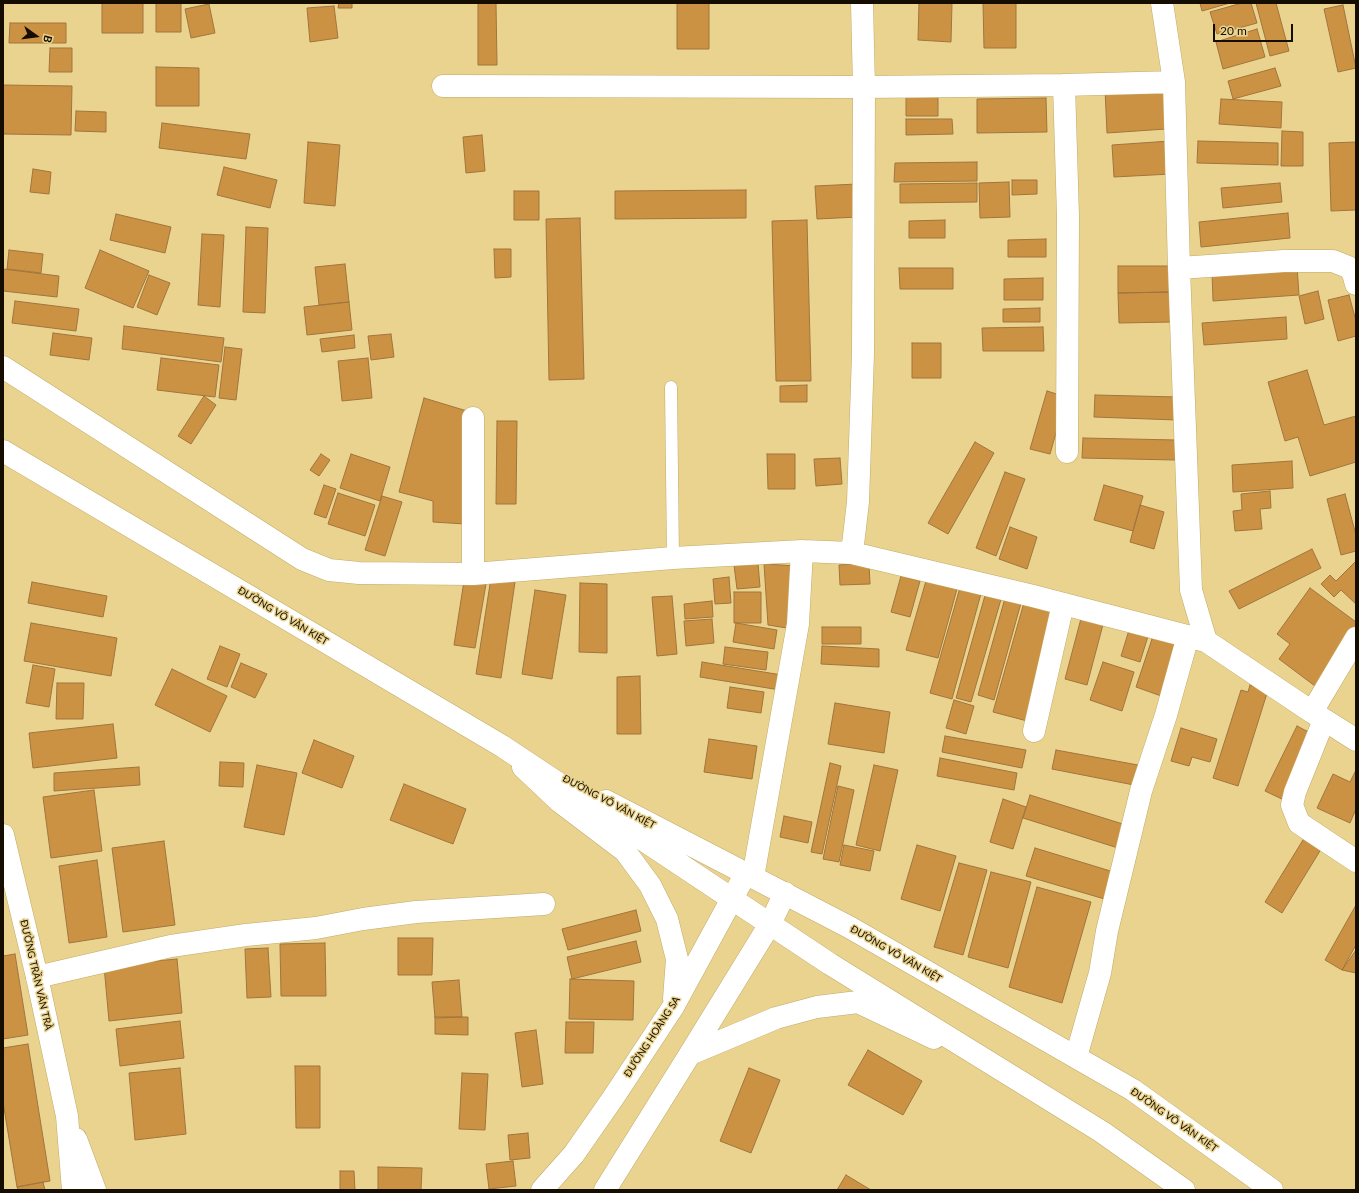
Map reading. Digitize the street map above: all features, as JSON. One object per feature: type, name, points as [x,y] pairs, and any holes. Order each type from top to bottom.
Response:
[{"type":"main road","points":[[852,553],[858,502],[863,354],[864,87],[862,3]]},
{"type":"main road","points":[[1076,1057],[1100,973],[1107,932],[1141,791],[1166,715],[1197,639],[1191,590],[1179,268],[1174,82],[1162,3]]},
{"type":"main road","points":[[443,86],[864,87],[1064,85],[1174,82]]},
{"type":"main road","points":[[1064,85],[1068,216],[1067,452]]},
{"type":"main road","points":[[1179,268],[1284,261],[1333,261],[1353,270]]},
{"type":"main road","points":[[3,367],[302,559],[329,570],[359,573],[473,574],[673,558],[802,551],[852,553],[1033,596],[1197,639],[1356,740]]},
{"type":"main road","points":[[473,418],[473,574]]},
{"type":"main road","name":"ĐƯỜNG VÕ VĂN KIỆT","points":[[3,451],[502,746],[830,964],[1102,1132],[1184,1190]]},
{"type":"main road","name":"ĐƯỜNG HOÀNG SA","points":[[542,1190],[574,1154],[613,1098],[673,1007],[732,899],[750,875],[798,624],[802,551]]},
{"type":"main road","points":[[1034,731],[1064,604]]},
{"type":"main road","points":[[1356,638],[1318,716],[1292,805],[1299,823],[1356,861]]},
{"type":"main road","points":[[502,746],[559,801],[625,851],[650,885],[667,918],[677,959],[673,1007]]},
{"type":"main road","name":"ĐƯỜNG VÕ VĂN KIỆT","points":[[502,746],[849,927],[1076,1057],[1133,1090],[1272,1190]]},
{"type":"main road","name":"ĐƯỜNG TRẦN VĂN TRÀ","points":[[3,835],[37,976],[67,1116],[73,1190]]},
{"type":"main road","points":[[605,1190],[770,924],[785,893]]},
{"type":"main road","points":[[37,976],[171,946],[246,935],[316,928],[363,919],[416,912],[544,904]]},
{"type":"main road","points":[[690,1054],[776,1018],[817,1007],[858,1002],[1002,1070]]},
{"type":"main road","name":"ĐƯỜNG TRẦN VĂN TRÀ","points":[[67,1116],[95,1190]]},
{"type":"lane","points":[[671,387],[673,558]]},
{"type":"building","points":[[102,3],[143,3],[143,33],[102,33]]},
{"type":"building","points":[[156,3],[181,3],[181,32],[156,32]]},
{"type":"building","points":[[339,3],[352,3],[352,8],[338,8]]},
{"type":"building","points":[[478,3],[496,3],[497,65],[478,65]]},
{"type":"building","points":[[677,3],[709,3],[709,49],[677,49]]},
{"type":"building","points":[[919,3],[952,3],[951,42],[918,40]]},
{"type":"building","points":[[983,3],[1016,3],[1016,48],[984,48]]},
{"type":"building","points":[[1200,3],[1230,3],[1202,11]]},
{"type":"building","points":[[1242,3],[1251,3],[1257,23],[1217,34],[1210,12]]},
{"type":"building","points":[[1256,3],[1276,3],[1289,51],[1270,56]]},
{"type":"building","points":[[209,4],[215,33],[191,38],[185,9]]},
{"type":"building","points":[[1343,5],[1356,68],[1338,72],[1324,9]]},
{"type":"building","points":[[334,6],[338,38],[310,42],[307,8]]},
{"type":"building","points":[[10,23],[66,23],[66,43],[9,43]]},
{"type":"building","points":[[1257,29],[1265,57],[1223,69],[1216,42]]},
{"type":"building","points":[[50,48],[72,48],[72,72],[49,72]]},
{"type":"building","points":[[156,67],[199,68],[199,106],[156,106]]},
{"type":"building","points":[[1275,68],[1281,86],[1233,99],[1228,81]]},
{"type":"building","points":[[3,85],[72,86],[71,135],[3,134]]},
{"type":"building","points":[[1164,86],[1166,129],[1107,133],[1105,89]]},
{"type":"building","points":[[938,91],[938,116],[906,116],[906,92]]},
{"type":"building","points":[[1046,98],[1047,132],[977,133],[977,99]]},
{"type":"building","points":[[1221,99],[1282,102],[1281,128],[1219,124]]},
{"type":"building","points":[[76,111],[106,112],[106,132],[75,131]]},
{"type":"building","points":[[906,119],[952,119],[953,134],[906,135]]},
{"type":"building","points":[[162,123],[250,134],[246,159],[159,148]]},
{"type":"building","points":[[1282,131],[1303,132],[1303,166],[1281,166]]},
{"type":"building","points":[[482,135],[485,171],[466,173],[463,137]]},
{"type":"building","points":[[1170,141],[1171,174],[1114,177],[1112,145]]},
{"type":"building","points":[[1198,141],[1278,143],[1278,165],[1197,163]]},
{"type":"building","points":[[308,142],[340,145],[335,206],[304,203]]},
{"type":"building","points":[[1356,142],[1356,210],[1331,211],[1329,143]]},
{"type":"building","points":[[977,162],[977,181],[894,182],[895,163]]},
{"type":"building","points":[[224,167],[277,180],[270,208],[217,195]]},
{"type":"building","points":[[33,169],[51,172],[49,194],[30,192]]},
{"type":"building","points":[[1012,180],[1037,180],[1037,194],[1012,195]]},
{"type":"building","points":[[1009,182],[1010,217],[980,218],[979,183]]},
{"type":"building","points":[[977,183],[977,202],[900,203],[900,184]]},
{"type":"building","points":[[1280,183],[1282,202],[1223,208],[1221,188]]},
{"type":"building","points":[[857,184],[858,217],[817,219],[815,186]]},
{"type":"building","points":[[746,190],[746,218],[615,219],[615,191]]},
{"type":"building","points":[[514,191],[539,191],[539,220],[514,220]]},
{"type":"building","points":[[1288,213],[1290,238],[1201,247],[1199,222]]},
{"type":"building","points":[[116,214],[171,227],[165,253],[110,240]]},
{"type":"building","points":[[580,218],[584,379],[549,380],[546,219]]},
{"type":"building","points":[[807,220],[811,381],[776,381],[772,221]]},
{"type":"building","points":[[945,220],[945,238],[909,238],[909,221]]},
{"type":"building","points":[[246,227],[268,228],[265,313],[243,312]]},
{"type":"building","points":[[202,234],[224,235],[220,307],[198,305]]},
{"type":"building","points":[[1046,239],[1046,257],[1008,257],[1008,240]]},
{"type":"building","points":[[494,249],[511,249],[511,277],[495,278]]},
{"type":"building","points":[[9,250],[43,254],[41,273],[7,269]]},
{"type":"building","points":[[100,250],[149,271],[133,308],[85,288]]},
{"type":"building","points":[[345,264],[349,302],[319,305],[315,267]]},
{"type":"building","points":[[1118,266],[1171,266],[1171,292],[1118,293]]},
{"type":"building","points":[[1297,266],[1299,295],[1213,301],[1212,271]]},
{"type":"building","points":[[899,268],[953,268],[953,289],[900,289]]},
{"type":"building","points":[[3,269],[59,276],[57,297],[3,291]]},
{"type":"building","points":[[149,275],[170,283],[157,315],[137,307]]},
{"type":"building","points":[[1043,278],[1043,300],[1004,300],[1004,279]]},
{"type":"building","points":[[1318,291],[1324,319],[1305,324],[1299,296]]},
{"type":"building","points":[[1171,292],[1172,322],[1119,323],[1118,293]]},
{"type":"building","points":[[1349,295],[1356,321],[1356,336],[1338,341],[1328,300]]},
{"type":"building","points":[[15,301],[79,309],[76,331],[12,323]]},
{"type":"building","points":[[349,302],[352,330],[307,335],[304,307]]},
{"type":"building","points":[[1040,308],[1040,322],[1003,322],[1003,309]]},
{"type":"building","points":[[1286,317],[1287,339],[1204,345],[1202,323]]},
{"type":"building","points":[[124,326],[224,338],[221,362],[122,349]]},
{"type":"building","points":[[1043,327],[1044,351],[983,351],[982,328]]},
{"type":"building","points":[[53,333],[92,338],[89,360],[50,355]]},
{"type":"building","points":[[391,334],[394,357],[371,360],[368,336]]},
{"type":"building","points":[[354,335],[355,348],[322,352],[320,339]]},
{"type":"building","points":[[912,343],[941,343],[941,378],[912,378]]},
{"type":"building","points":[[225,347],[242,349],[236,400],[219,398]]},
{"type":"building","points":[[161,358],[219,365],[215,397],[157,390]]},
{"type":"building","points":[[368,358],[372,398],[342,401],[338,361]]},
{"type":"building","points":[[1307,370],[1324,425],[1356,416],[1356,462],[1310,476],[1298,437],[1285,441],[1268,382]]},
{"type":"building","points":[[807,385],[807,402],[780,402],[780,386]]},
{"type":"building","points":[[1047,391],[1066,397],[1050,454],[1030,449]]},
{"type":"building","points":[[1095,395],[1178,397],[1177,420],[1094,417]]},
{"type":"building","points":[[204,396],[216,405],[191,444],[178,436]]},
{"type":"building","points":[[424,398],[467,411],[465,524],[433,522],[433,501],[399,492]]},
{"type":"building","points":[[497,421],[517,421],[516,504],[496,504]]},
{"type":"building","points":[[1083,438],[1176,440],[1175,460],[1082,458]]},
{"type":"building","points":[[975,442],[994,453],[948,534],[928,523]]},
{"type":"building","points":[[321,454],[330,460],[319,476],[310,470]]},
{"type":"building","points":[[351,454],[390,467],[380,501],[340,488]]},
{"type":"building","points":[[767,454],[795,454],[795,489],[768,489]]},
{"type":"building","points":[[840,458],[842,484],[816,486],[814,459]]},
{"type":"building","points":[[1292,461],[1293,488],[1233,492],[1232,465]]},
{"type":"building","points":[[1005,472],[1025,479],[996,556],[976,548]]},
{"type":"building","points":[[324,485],[336,489],[326,518],[314,514]]},
{"type":"building","points":[[1104,485],[1143,496],[1133,531],[1094,520]]},
{"type":"building","points":[[1270,491],[1271,508],[1260,509],[1262,529],[1235,531],[1233,511],[1242,510],[1241,494]]},
{"type":"building","points":[[338,493],[375,505],[365,536],[328,524]]},
{"type":"building","points":[[1345,494],[1356,535],[1356,551],[1341,555],[1327,499]]},
{"type":"building","points":[[382,496],[402,502],[385,556],[365,550]]},
{"type":"building","points":[[1140,505],[1164,512],[1154,549],[1130,542]]},
{"type":"building","points":[[1010,527],[1037,537],[1027,569],[999,559]]},
{"type":"building","points":[[1312,549],[1321,568],[1239,609],[1229,591]]},
{"type":"building","points":[[1356,561],[1356,604],[1341,590],[1334,597],[1321,584],[1330,575],[1336,581]]},
{"type":"building","points":[[758,563],[760,587],[737,589],[734,565]]},
{"type":"building","points":[[869,563],[870,584],[840,585],[839,565]]},
{"type":"building","points":[[764,564],[797,566],[787,628],[768,625]]},
{"type":"building","points":[[901,576],[920,581],[910,617],[891,612]]},
{"type":"building","points":[[729,577],[731,603],[715,604],[713,579]]},
{"type":"building","points":[[491,578],[515,582],[501,678],[476,674]]},
{"type":"building","points":[[464,581],[486,584],[475,648],[454,645]]},
{"type":"building","points":[[926,581],[957,589],[938,658],[906,650]]},
{"type":"building","points":[[32,582],[107,596],[103,617],[28,603]]},
{"type":"building","points":[[580,583],[607,584],[607,653],[579,652]]},
{"type":"building","points":[[961,584],[982,590],[952,699],[930,693]]},
{"type":"building","points":[[1310,588],[1356,622],[1356,630],[1315,686],[1279,659],[1290,644],[1277,634]]},
{"type":"building","points":[[535,590],[566,595],[552,679],[522,674]]},
{"type":"building","points":[[734,592],[761,592],[761,623],[734,623]]},
{"type":"building","points":[[986,592],[1002,596],[971,702],[956,698]]},
{"type":"building","points":[[672,596],[677,654],[657,656],[652,597]]},
{"type":"building","points":[[1005,598],[1021,603],[994,700],[978,695]]},
{"type":"building","points":[[1025,599],[1052,607],[1031,722],[993,712]]},
{"type":"building","points":[[712,601],[713,617],[685,619],[684,604]]},
{"type":"building","points":[[1083,611],[1105,617],[1087,685],[1065,679]]},
{"type":"building","points":[[712,619],[714,643],[686,646],[684,621]]},
{"type":"building","points":[[31,623],[117,638],[111,676],[24,661]]},
{"type":"building","points":[[736,623],[777,630],[774,649],[733,642]]},
{"type":"building","points":[[822,627],[861,627],[861,644],[822,644]]},
{"type":"building","points":[[1130,627],[1149,633],[1140,662],[1121,656]]},
{"type":"building","points":[[1153,636],[1181,645],[1164,697],[1136,687]]},
{"type":"building","points":[[220,646],[240,654],[227,687],[207,679]]},
{"type":"building","points":[[822,646],[879,649],[879,667],[821,664]]},
{"type":"building","points":[[725,647],[768,652],[766,670],[723,664]]},
{"type":"building","points":[[702,662],[782,675],[780,690],[700,677]]},
{"type":"building","points":[[1103,662],[1134,672],[1122,711],[1090,700]]},
{"type":"building","points":[[241,663],[267,674],[255,698],[231,687]]},
{"type":"building","points":[[33,665],[55,669],[49,707],[26,703]]},
{"type":"building","points":[[172,669],[227,696],[210,732],[155,705]]},
{"type":"building","points":[[640,676],[641,734],[617,734],[617,677]]},
{"type":"building","points":[[57,683],[84,683],[83,719],[56,719]]},
{"type":"building","points":[[1250,685],[1268,690],[1238,786],[1213,778],[1241,690],[1248,692]]},
{"type":"building","points":[[730,687],[764,692],[761,713],[727,708]]},
{"type":"building","points":[[954,700],[974,706],[966,734],[946,728]]},
{"type":"building","points":[[835,703],[890,712],[884,753],[828,744]]},
{"type":"building","points":[[113,724],[117,758],[33,768],[29,733]]},
{"type":"building","points":[[1297,726],[1318,737],[1286,801],[1265,791]]},
{"type":"building","points":[[1181,728],[1217,739],[1210,762],[1192,757],[1189,766],[1171,761]]},
{"type":"building","points":[[945,736],[1026,750],[1022,768],[942,752]]},
{"type":"building","points":[[709,739],[757,746],[752,779],[704,772]]},
{"type":"building","points":[[314,740],[354,756],[342,788],[302,773]]},
{"type":"building","points":[[1056,750],[1138,765],[1134,785],[1052,769]]},
{"type":"building","points":[[940,758],[1017,773],[1014,790],[937,776]]},
{"type":"building","points":[[220,762],[244,763],[243,787],[219,786]]},
{"type":"building","points":[[830,763],[841,766],[822,854],[811,852]]},
{"type":"building","points":[[257,765],[297,773],[284,835],[244,827]]},
{"type":"building","points":[[874,765],[898,770],[880,851],[856,845]]},
{"type":"building","points":[[139,767],[140,785],[54,791],[54,773]]},
{"type":"building","points":[[1356,770],[1356,809],[1350,823],[1317,808],[1333,774],[1350,782]]},
{"type":"building","points":[[404,784],[466,809],[453,844],[390,820]]},
{"type":"building","points":[[838,786],[854,790],[839,862],[823,859]]},
{"type":"building","points":[[94,790],[102,851],[51,858],[43,797]]},
{"type":"building","points":[[1030,795],[1126,825],[1118,848],[1023,818]]},
{"type":"building","points":[[1003,799],[1026,807],[1013,849],[990,842]]},
{"type":"building","points":[[784,816],[812,822],[808,843],[780,837]]},
{"type":"building","points":[[1306,835],[1323,846],[1282,913],[1265,902]]},
{"type":"building","points":[[164,841],[175,925],[123,932],[112,848]]},
{"type":"building","points":[[844,845],[874,851],[870,871],[840,865]]},
{"type":"building","points":[[917,845],[956,856],[940,911],[901,899]]},
{"type":"building","points":[[1035,848],[1117,873],[1108,900],[1026,876]]},
{"type":"building","points":[[97,860],[107,937],[69,943],[59,866]]},
{"type":"building","points":[[959,863],[987,870],[963,955],[934,947]]},
{"type":"building","points":[[991,872],[1031,882],[1008,968],[968,957]]},
{"type":"building","points":[[1037,887],[1091,902],[1062,1003],[1009,987]]},
{"type":"building","points":[[1356,905],[1356,945],[1342,970],[1325,960]]},
{"type":"building","points":[[636,910],[641,931],[568,950],[562,929]]},
{"type":"building","points":[[398,938],[433,938],[432,975],[398,975]]},
{"type":"building","points":[[636,941],[641,962],[572,979],[567,957]]},
{"type":"building","points":[[325,943],[326,996],[281,996],[280,944]]},
{"type":"building","points":[[268,948],[271,997],[247,998],[245,949]]},
{"type":"building","points":[[1356,950],[1356,973],[1342,970]]},
{"type":"building","points":[[15,954],[28,1035],[3,1039],[3,956]]},
{"type":"building","points":[[177,959],[182,1013],[109,1021],[104,966]]},
{"type":"building","points":[[570,979],[634,981],[633,1020],[569,1019]]},
{"type":"building","points":[[459,980],[462,1017],[435,1018],[432,982]]},
{"type":"building","points":[[435,1017],[468,1017],[468,1035],[435,1034]]},
{"type":"building","points":[[180,1021],[184,1058],[120,1066],[116,1029]]},
{"type":"building","points":[[566,1022],[594,1022],[593,1053],[565,1053]]},
{"type":"building","points":[[536,1030],[543,1084],[522,1087],[515,1033]]},
{"type":"building","points":[[28,1044],[50,1181],[17,1187],[3,1102],[3,1048]]},
{"type":"building","points":[[868,1050],[922,1081],[903,1115],[848,1085]]},
{"type":"building","points":[[295,1066],[320,1066],[320,1128],[296,1128]]},
{"type":"building","points":[[180,1068],[186,1134],[135,1140],[129,1073]]},
{"type":"building","points":[[749,1068],[780,1080],[751,1153],[720,1141]]},
{"type":"building","points":[[462,1073],[488,1074],[485,1130],[459,1129]]},
{"type":"building","points":[[528,1133],[530,1158],[510,1160],[508,1135]]},
{"type":"building","points":[[513,1161],[516,1186],[489,1189],[486,1164]]},
{"type":"building","points":[[378,1167],[422,1168],[421,1190],[378,1190]]},
{"type":"building","points":[[340,1171],[354,1171],[355,1190],[340,1190]]},
{"type":"building","points":[[846,1175],[871,1190],[837,1190]]},
{"type":"building","points":[[43,1182],[45,1190],[18,1190],[17,1187]]}]
